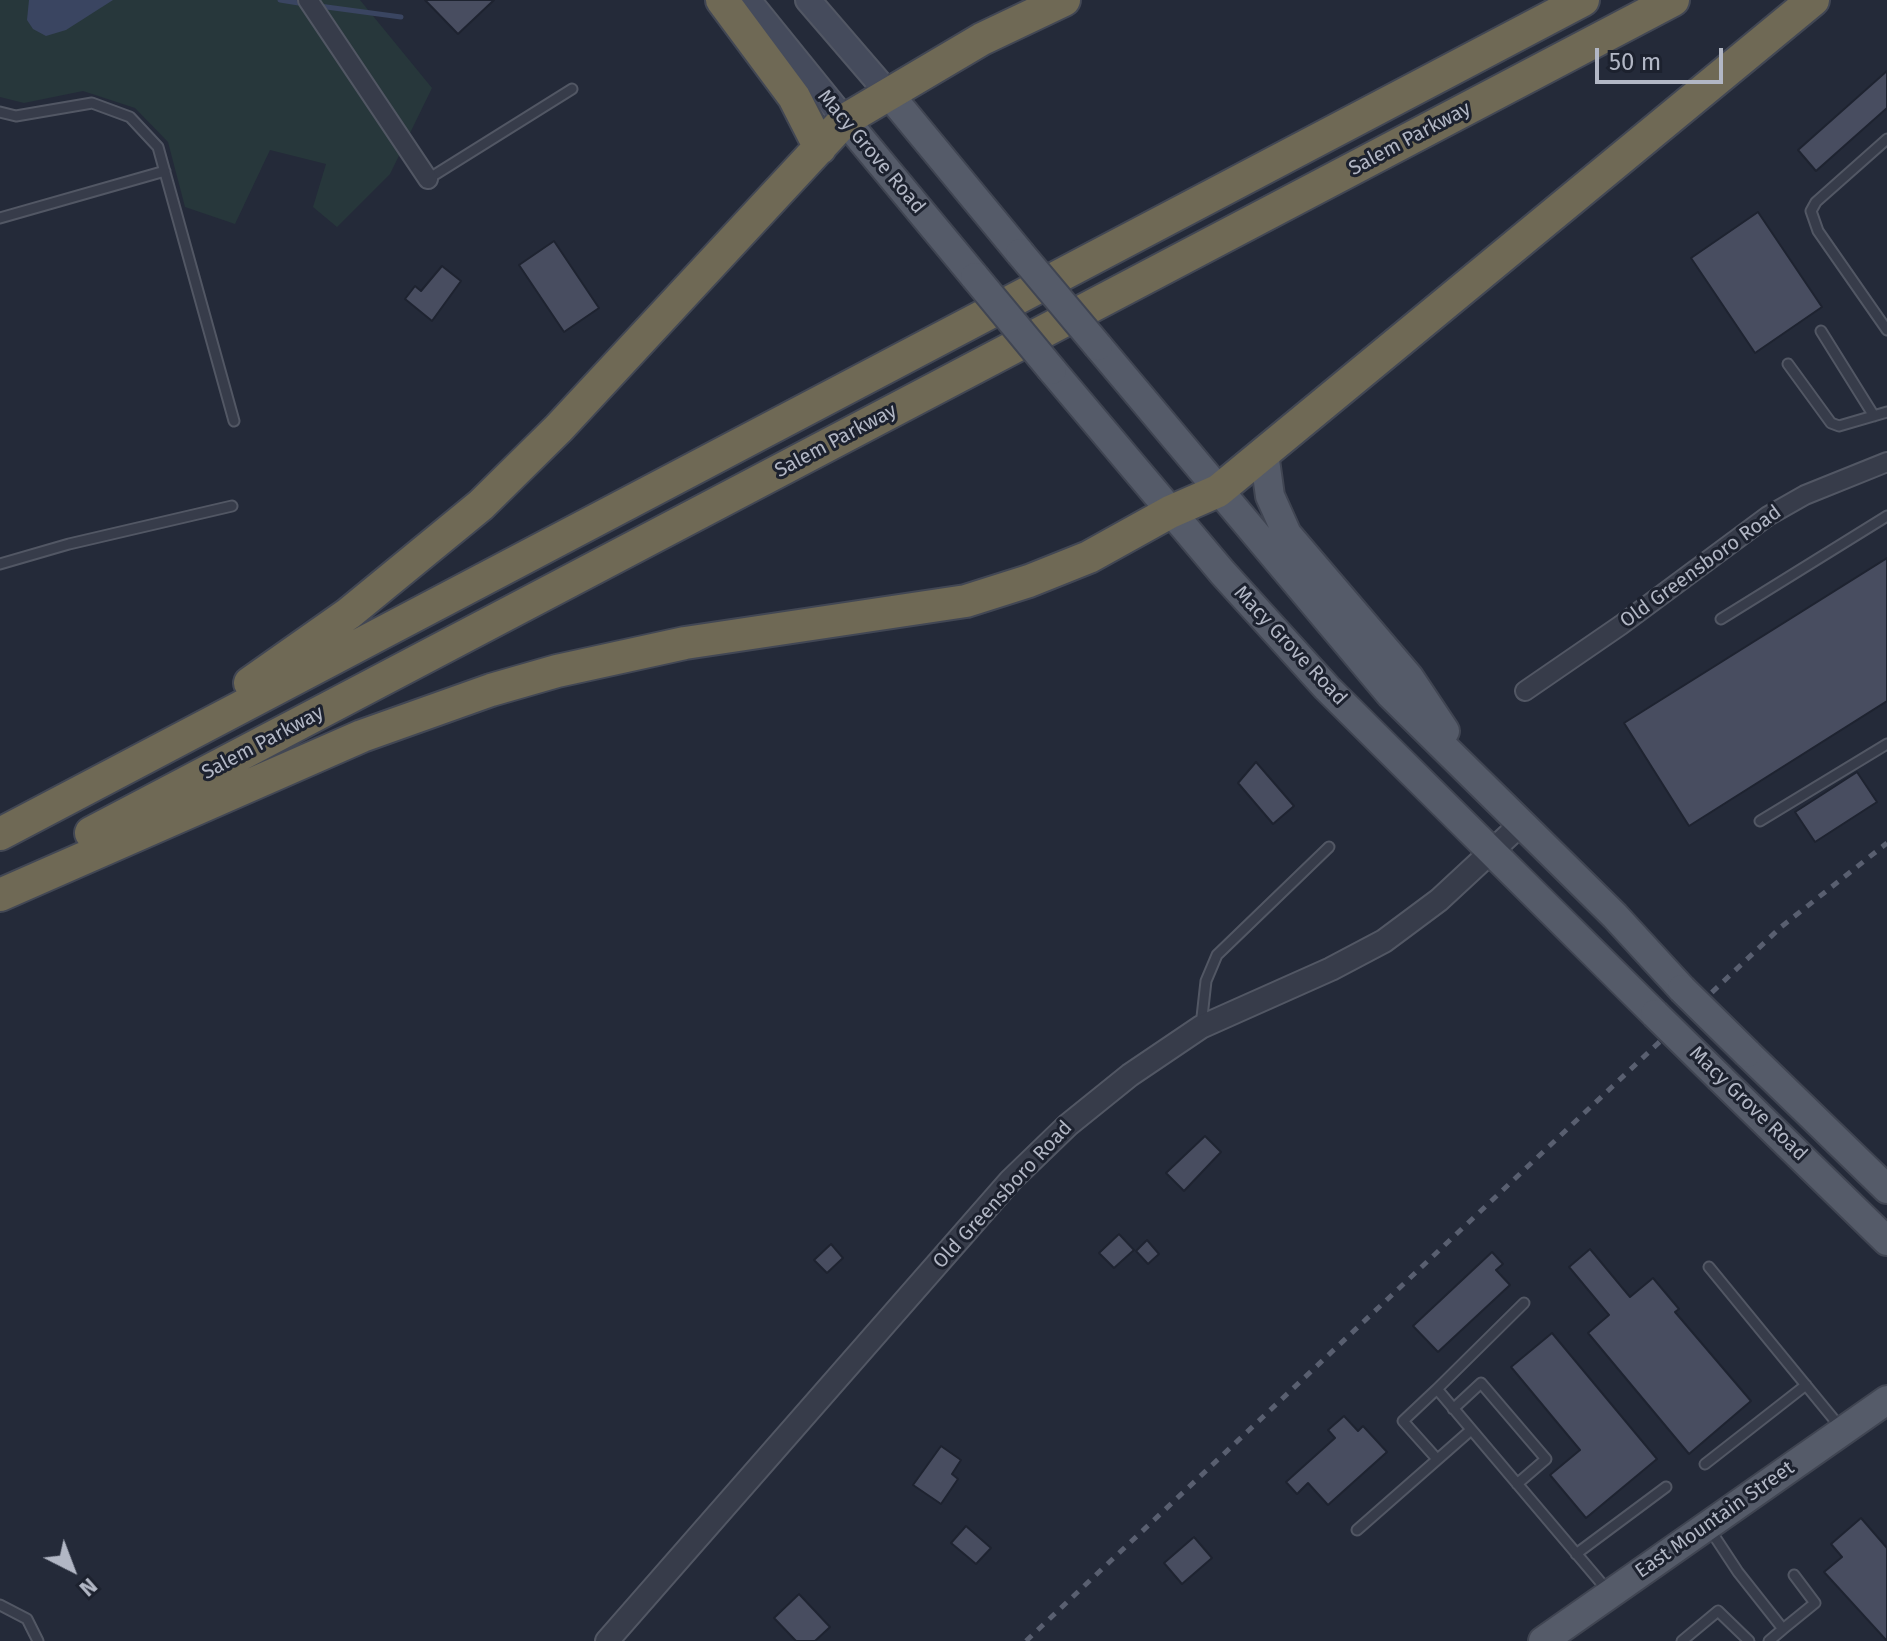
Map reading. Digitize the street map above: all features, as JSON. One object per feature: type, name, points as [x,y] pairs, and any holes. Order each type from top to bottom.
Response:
[{"type":"highway","points":[[722,0],[794,97],[820,148]]},
{"type":"highway","points":[[129,766],[348,614],[481,505],[559,428],[845,120],[982,39],[1064,0]]},
{"type":"highway","name":"Salem Parkway","points":[[0,834],[1583,0]]},
{"type":"highway","name":"Salem Parkway","points":[[0,881],[1673,0]]},
{"type":"highway","points":[[0,895],[362,736],[491,690],[557,671],[685,643],[966,601],[1089,557],[1170,512],[1218,491],[1813,0]]},
{"type":"main road","name":"Macy Grove Road","points":[[748,0],[1170,512],[1317,677],[1491,854],[1887,1241]]},
{"type":"main road","name":"Macy Grove Road","points":[[808,0],[1390,694],[1615,916],[1682,989],[1887,1189]]},
{"type":"main road","points":[[1264,453],[1270,496],[1287,534],[1409,677],[1479,782]]},
{"type":"main road","name":"East Mountain Street","points":[[1543,1641],[1887,1400]]},
{"type":"street","points":[[308,0],[428,179]]},
{"type":"street","name":"Old Greensboro Road","points":[[1525,691],[1621,625],[1768,516],[1805,495],[1887,462]]},
{"type":"street","name":"Old Greensboro Road","points":[[611,1640],[1010,1181],[1097,1100],[1201,1027],[1331,969],[1384,941],[1439,900],[1521,824]]},
{"type":"lane","points":[[428,179],[572,89]]},
{"type":"lane","points":[[0,112],[16,116],[92,103],[130,117],[158,147],[234,421]]},
{"type":"lane","points":[[1887,139],[1816,202],[1811,211],[1818,231],[1887,330]]},
{"type":"lane","points":[[0,218],[165,171]]},
{"type":"lane","points":[[1821,331],[1874,416]]},
{"type":"lane","points":[[1788,364],[1831,423],[1839,426],[1887,412]]},
{"type":"lane","points":[[0,564],[69,544],[232,506]]},
{"type":"lane","points":[[1721,619],[1887,516]]},
{"type":"lane","points":[[1760,821],[1887,744]]},
{"type":"lane","points":[[1201,1027],[1206,981],[1217,955],[1329,847]]},
{"type":"lane","points":[[1709,1267],[1843,1431]]},
{"type":"lane","points":[[1437,1459],[1403,1421],[1524,1303]]},
{"type":"lane","points":[[1453,1409],[1481,1383],[1491,1394],[1546,1459],[1517,1484]]},
{"type":"lane","points":[[1705,1464],[1806,1385]]},
{"type":"lane","points":[[1437,1389],[1610,1594]]},
{"type":"lane","points":[[1357,1530],[1471,1430]]},
{"type":"lane","points":[[1576,1554],[1666,1487]]},
{"type":"lane","points":[[1708,1525],[1738,1572],[1783,1629]]},
{"type":"lane","points":[[1769,1641],[1815,1603],[1794,1575]]},
{"type":"lane","points":[[0,1605],[27,1619],[38,1641]]},
{"type":"lane","points":[[1682,1641],[1718,1611],[1749,1641]]},
{"type":"shaded area","points":[[0,0],[360,0],[432,88],[390,174],[337,227],[313,207],[326,164],[270,150],[235,224],[185,207],[168,142],[135,108],[83,91],[24,103],[0,97]]},
{"type":"water","points":[[29,0],[113,0],[66,30],[46,36],[33,29],[27,20]]},
{"type":"building","points":[[425,0],[494,0],[458,34]]},
{"type":"building","points":[[1887,71],[1887,108],[1816,171],[1798,150]]},
{"type":"building","points":[[1758,212],[1822,307],[1755,353],[1691,258]]},
{"type":"building","points":[[554,241],[599,308],[564,332],[519,265]]},
{"type":"building","points":[[442,266],[461,281],[432,321],[405,299],[415,286],[421,291]]},
{"type":"building","points":[[1887,558],[1887,701],[1689,826],[1624,723]]},
{"type":"building","points":[[1256,762],[1294,806],[1273,824],[1238,783]]},
{"type":"building","points":[[1857,772],[1877,802],[1815,842],[1795,812]]},
{"type":"building","points":[[1205,1136],[1221,1152],[1184,1191],[1166,1173]]},
{"type":"building","points":[[1119,1234],[1134,1250],[1114,1268],[1099,1253]]},
{"type":"building","points":[[1147,1240],[1159,1254],[1148,1264],[1136,1251]]},
{"type":"building","points":[[831,1244],[843,1258],[827,1273],[814,1260]]},
{"type":"building","points":[[1590,1249],[1630,1297],[1653,1278],[1679,1309],[1675,1312],[1751,1401],[1689,1454],[1588,1333],[1609,1315],[1569,1267]]},
{"type":"building","points":[[1492,1252],[1503,1264],[1496,1270],[1510,1285],[1438,1352],[1413,1326]]},
{"type":"building","points":[[1552,1333],[1657,1459],[1586,1518],[1550,1475],[1580,1450],[1511,1367]]},
{"type":"building","points":[[1344,1416],[1358,1431],[1363,1426],[1387,1452],[1328,1505],[1308,1483],[1297,1494],[1286,1482],[1335,1438],[1328,1430]]},
{"type":"building","points":[[941,1446],[961,1460],[952,1474],[958,1479],[941,1504],[913,1485]]},
{"type":"building","points":[[1861,1518],[1887,1548],[1887,1641],[1824,1572],[1842,1557],[1831,1544]]},
{"type":"building","points":[[966,1526],[991,1548],[976,1564],[951,1543]]},
{"type":"building","points":[[1194,1537],[1212,1558],[1182,1584],[1164,1563]]},
{"type":"building","points":[[799,1594],[830,1627],[815,1641],[796,1641],[774,1618]]},
{"type":"waterway","points":[[280,0],[305,4]]},
{"type":"waterway","points":[[319,6],[401,17]]},
{"type":"railway","points":[[1026,1641],[1781,927],[1887,843]]}]
